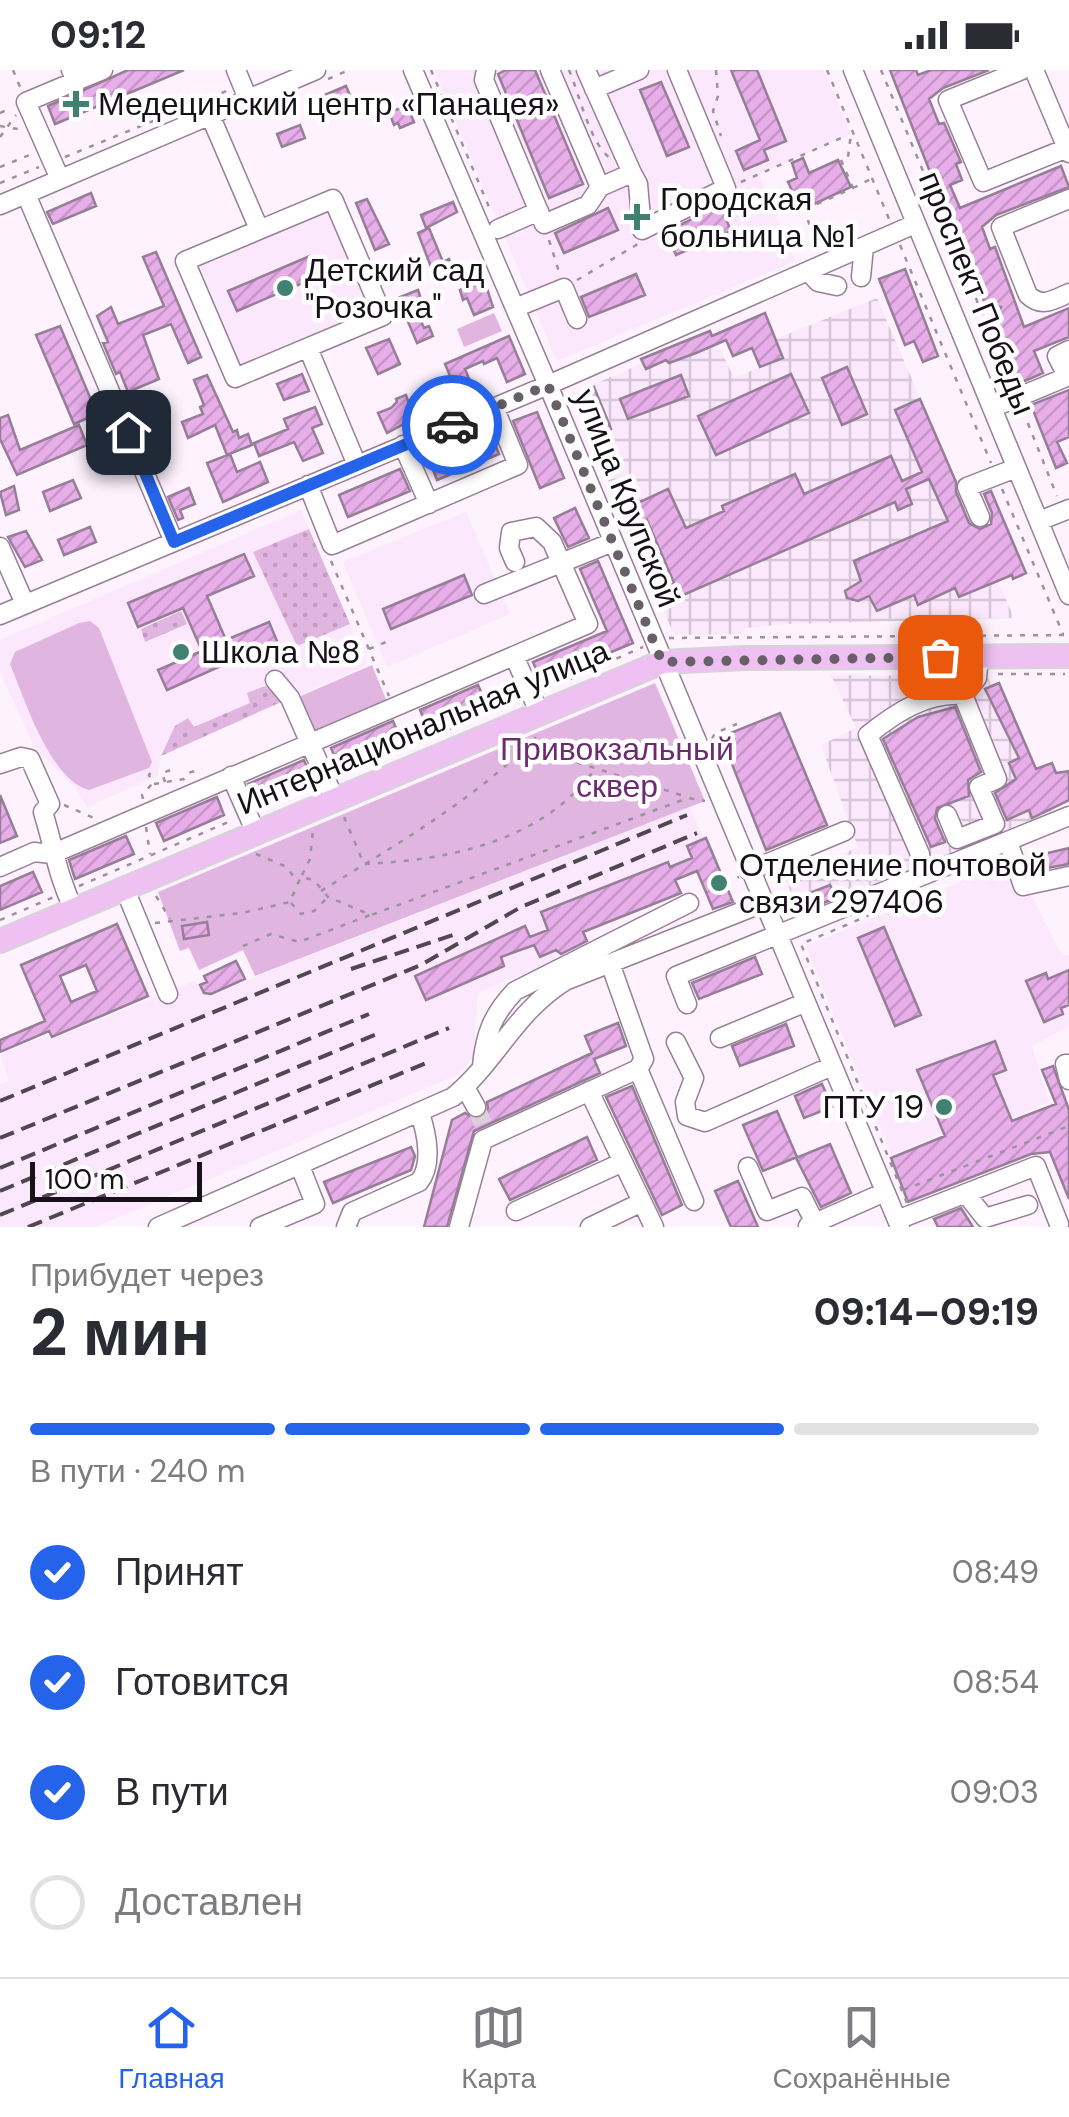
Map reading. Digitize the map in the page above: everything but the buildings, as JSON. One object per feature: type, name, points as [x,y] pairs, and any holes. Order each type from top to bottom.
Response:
[{"type":"main road","name":"Интернациональная улица","points":[[0,941],[124,887],[254,841],[539,724],[662,662],[745,658],[985,665],[1067,648]]},
{"type":"street","points":[[50,155],[26,102],[73,76],[102,70]]},
{"type":"street","points":[[26,194],[50,155],[210,115],[242,84],[316,70]]},
{"type":"street","name":"улица Крупской","points":[[413,70],[613,542],[745,874],[763,903],[832,1066],[894,1191],[903,1220]]},
{"type":"street","points":[[486,70],[484,80],[542,217]]},
{"type":"street","points":[[550,70],[576,109],[600,186]]},
{"type":"street","points":[[586,70],[638,184],[642,230],[726,188],[682,72]]},
{"type":"street","points":[[594,89],[639,70]]},
{"type":"street","name":"проспект Победы","points":[[853,70],[1069,594]]},
{"type":"street","points":[[1022,70],[948,100],[983,182],[1068,151],[1034,70]]},
{"type":"street","points":[[210,115],[259,228]]},
{"type":"street","points":[[498,229],[588,205],[600,186],[630,168]]},
{"type":"street","points":[[2,194],[26,194]]},
{"type":"street","points":[[26,194],[174,542]]},
{"type":"street","points":[[1069,198],[1001,227],[1028,295],[1036,303],[1069,293]]},
{"type":"street","points":[[333,199],[383,316],[308,348],[236,378],[185,261],[333,199]]},
{"type":"street","points":[[0,615],[548,385],[915,224]]},
{"type":"street","points":[[861,276],[864,247]]},
{"type":"street","points":[[808,271],[818,282],[838,286]]},
{"type":"street","points":[[516,308],[564,288],[577,320]]},
{"type":"street","points":[[308,348],[356,465]]},
{"type":"street","points":[[992,408],[1018,397],[1067,364]]},
{"type":"street","points":[[308,485],[332,545],[518,466],[494,407]]},
{"type":"street","points":[[404,446],[428,504]]},
{"type":"street","points":[[980,516],[967,487],[1016,468]]},
{"type":"street","points":[[1038,521],[1066,510]]},
{"type":"street","points":[[0,868],[34,852],[52,854],[588,624],[552,542],[536,526],[512,532],[509,548],[514,562]]},
{"type":"street","points":[[484,594],[613,542]]},
{"type":"street","points":[[0,548],[25,604]]},
{"type":"street","points":[[514,656],[539,724]]},
{"type":"street","points":[[963,695],[985,665]]},
{"type":"street","points":[[275,680],[290,698],[338,806]]},
{"type":"street","points":[[920,854],[868,735],[896,712],[946,694],[963,695]]},
{"type":"street","points":[[947,815],[957,840],[995,824],[980,787],[997,778],[963,695]]},
{"type":"street","points":[[0,764],[21,757],[30,759],[50,804],[43,812],[53,842],[52,854],[74,910]]},
{"type":"street","points":[[231,776],[254,841]]},
{"type":"street","points":[[687,1004],[676,976],[1069,816]]},
{"type":"street","points":[[745,874],[845,831]]},
{"type":"street","points":[[1008,841],[1023,886],[1069,876]]},
{"type":"street","points":[[124,887],[168,994]]},
{"type":"street","points":[[158,1227],[420,1114],[464,1087],[516,1021],[543,994],[565,981],[763,903]]},
{"type":"street","points":[[482,1066],[494,1013],[515,991],[689,904]]},
{"type":"street","points":[[459,1227],[487,1133],[638,1069],[644,1059],[610,963]]},
{"type":"street","points":[[720,1038],[804,1003]]},
{"type":"street","points":[[676,1042],[694,1078],[685,1102],[687,1116],[705,1122],[832,1066]]},
{"type":"street","points":[[1069,1064],[1065,1064],[1069,1080]]},
{"type":"street","points":[[638,1069],[694,1201]]},
{"type":"street","points":[[464,1087],[476,1107]]},
{"type":"street","points":[[589,1091],[654,1227]]},
{"type":"street","points":[[346,1227],[352,1212],[419,1182],[426,1173],[426,1130],[420,1114]]},
{"type":"street","points":[[516,1211],[622,1162]]},
{"type":"street","points":[[260,1227],[315,1204],[300,1166]]},
{"type":"street","points":[[903,1220],[1036,1166],[1059,1224]]},
{"type":"street","points":[[748,1167],[767,1211],[802,1197],[812,1226],[894,1191]]},
{"type":"street","points":[[966,1194],[985,1218],[1028,1205]]},
{"type":"street","points":[[590,1227],[642,1202]]},
{"type":"path","points":[[0,137],[26,102],[13,70]]},
{"type":"path","points":[[568,70],[576,109],[588,140],[604,155],[630,168]]},
{"type":"path","points":[[715,163],[722,144],[713,110],[718,96],[716,70]]},
{"type":"path","points":[[827,70],[993,468]]},
{"type":"path","points":[[881,70],[1066,510]]},
{"type":"path","points":[[0,168],[50,155],[242,84]]},
{"type":"path","points":[[0,126],[50,155]]},
{"type":"path","points":[[852,133],[848,157],[841,160],[853,188]]},
{"type":"path","points":[[726,188],[852,133]]},
{"type":"path","points":[[2,194],[50,155]]},
{"type":"path","points":[[820,250],[807,218],[810,208],[873,179]]},
{"type":"path","points":[[542,217],[564,288],[637,246],[642,230]]},
{"type":"path","points":[[1000,486],[1067,648]]},
{"type":"path","points":[[326,550],[394,707]]},
{"type":"path","points":[[369,649],[386,642]]},
{"type":"path","points":[[985,665],[1009,676],[1069,674]]},
{"type":"path","points":[[718,721],[722,730]]},
{"type":"path","points":[[321,891],[463,800],[527,747],[539,724]]},
{"type":"path","points":[[712,742],[712,736],[737,724]]},
{"type":"path","points":[[510,740],[594,770],[708,801]]},
{"type":"path","points":[[169,803],[162,773],[176,768]]},
{"type":"path","points":[[152,784],[184,779],[188,773],[202,769]]},
{"type":"path","points":[[364,864],[423,860],[518,832],[563,804],[594,770]]},
{"type":"path","points":[[244,946],[271,934],[299,942],[688,798]]},
{"type":"path","points":[[50,804],[61,804],[113,827]]},
{"type":"path","points":[[338,806],[364,864]]},
{"type":"path","points":[[290,902],[310,859],[313,824]]},
{"type":"path","points":[[254,841],[287,868],[298,883]]},
{"type":"path","points":[[725,882],[745,874]]},
{"type":"path","points":[[301,877],[314,880],[328,897],[371,915]]},
{"type":"path","points":[[154,890],[160,908],[171,922]]},
{"type":"path","points":[[903,1220],[800,944],[926,891]]},
{"type":"path","points":[[290,902],[301,914],[322,906],[328,897]]},
{"type":"path","points":[[139,924],[242,913],[290,902]]},
{"type":"path","points":[[894,1191],[1069,1126]]},
{"type":"shaded area","name":"Городская больница №1","points":[[434,70],[824,70],[851,134],[759,174],[795,261],[557,361]]},
{"type":"shaded area","name":"Детский сад \"Розочка\"","points":[[324,207],[374,314],[241,368],[198,261]]},
{"type":"shaded area","points":[[877,298],[1014,618],[785,624],[746,628],[742,634],[674,635],[571,394],[643,363],[647,369],[714,346],[720,349],[734,378],[783,358],[776,339]]},
{"type":"shaded area","name":"Школа №8","points":[[301,510],[367,665],[161,756],[158,776],[87,807],[77,790],[34,746],[0,672],[0,640]]},
{"type":"shaded area","points":[[466,512],[510,614],[387,667],[343,562]]},
{"type":"shaded area","points":[[831,675],[949,679],[960,676],[988,678],[991,686],[999,683],[1054,810],[801,918],[786,880],[858,847],[821,745],[856,728]]},
{"type":"shaded area","points":[[690,807],[704,839],[687,846],[692,858],[670,867],[667,862],[541,912],[558,955],[547,964],[478,993],[473,1058],[457,1075],[95,1227],[0,1227],[0,1084],[9,1080],[0,1055],[47,1035],[50,1040],[195,981],[207,996]]},
{"type":"shaded area","points":[[1012,860],[1016,893],[1031,894],[1062,956],[1069,955],[1069,1026],[1032,1046],[1049,1102],[978,1133],[950,1154],[940,1134],[891,1155],[806,946]]},
{"type":"green space","points":[[494,313],[502,331],[464,347],[457,329]]},
{"type":"green space","points":[[309,529],[350,624],[297,646],[253,552]]},
{"type":"green space","points":[[181,611],[187,624],[145,642],[141,629]]},
{"type":"green space","points":[[90,621],[99,628],[152,762],[149,768],[89,790],[75,783],[51,755],[10,664],[15,652]]},
{"type":"green space","points":[[372,665],[389,707],[312,739],[294,699]]},
{"type":"green space","name":"Привокзальный сквер","points":[[655,683],[705,801],[255,976],[243,950],[199,970],[189,948],[180,951],[158,892]]},
{"type":"green space","points":[[265,686],[283,701],[161,756],[175,726],[188,718],[194,727],[250,703],[247,693]]},
{"type":"tunnel","points":[[476,1107],[485,1129]]},
{"type":"railway","points":[[0,1101],[687,815]]},
{"type":"railway","points":[[0,1138],[421,965],[521,907],[697,833]]},
{"type":"railway","points":[[351,969],[459,933]]},
{"type":"railway","points":[[0,1168],[369,1014]]},
{"type":"railway","points":[[0,1215],[449,1028]]},
{"type":"railway","points":[[0,1191],[377,1034]]},
{"type":"railway","points":[[28,1227],[431,1061]]},
{"type":"way so far","points":[[452,425],[548,385],[662,662],[940,657]]},
{"type":"place","name":"Медецинский центр «Панацея»","points":[[76,104]]},
{"type":"place","name":"Городская больница №1","points":[[637,217]]},
{"type":"place","name":"Детский сад \"Розочка\"","points":[[285,288]]},
{"type":"place","name":"Школа №8","points":[[181,652]]},
{"type":"place","name":"Отделение почтовой связи 297406","points":[[719,883]]},
{"type":"place","name":"ПТУ 19","points":[[944,1107]]},
{"type":"route","points":[[128,432],[174,542],[452,425]]}]
